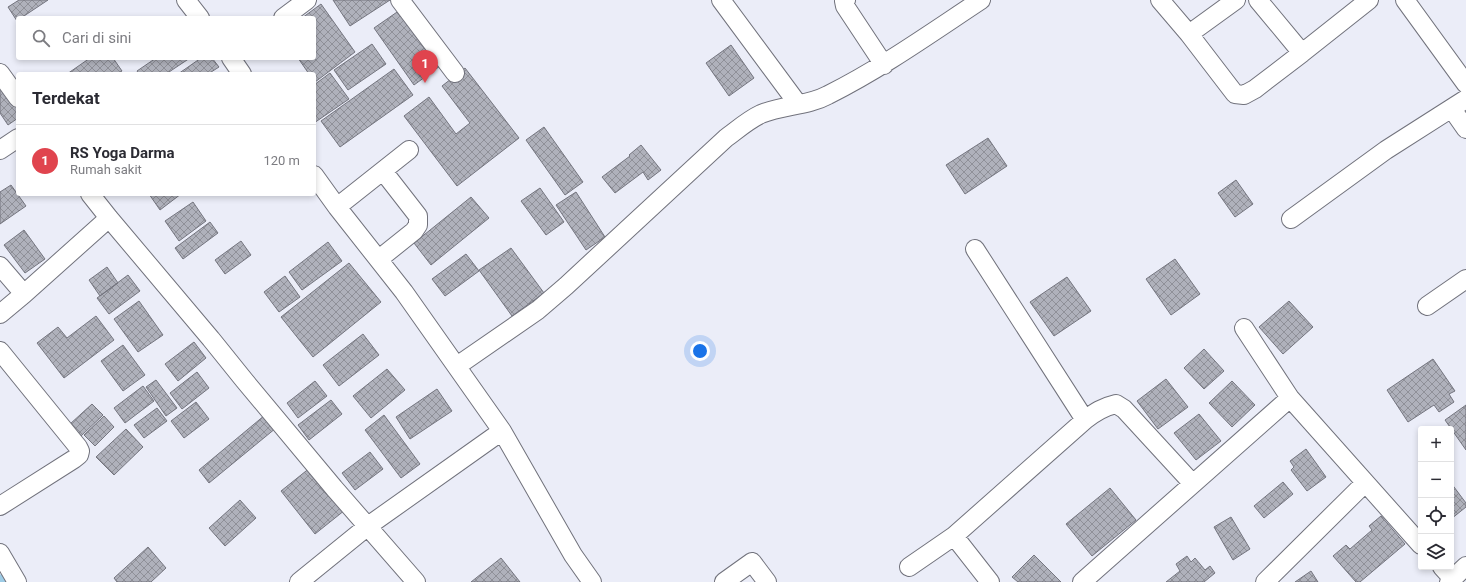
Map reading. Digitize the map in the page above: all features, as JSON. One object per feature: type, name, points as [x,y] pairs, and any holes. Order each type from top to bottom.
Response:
[{"type":"street","points":[[186,0],[198,16]]},
{"type":"street","points":[[286,16],[307,0]]},
{"type":"street","points":[[400,0],[455,73]]},
{"type":"street","points":[[721,0],[798,104]]},
{"type":"street","points":[[846,0],[844,1],[845,6],[884,65]]},
{"type":"street","points":[[457,366],[538,310],[572,281],[726,138],[740,127],[761,114],[798,104],[815,102],[884,65],[981,0]]},
{"type":"street","points":[[1160,0],[1189,34],[1235,94],[1244,95],[1255,89],[1369,0]]},
{"type":"street","points":[[1189,34],[1236,0]]},
{"type":"street","points":[[1258,0],[1302,53]]},
{"type":"street","points":[[1405,0],[1466,84]]},
{"type":"street","points":[[232,60],[241,72]]},
{"type":"street","points":[[0,73],[16,95]]},
{"type":"street","points":[[1291,219],[1386,150],[1459,104],[1466,129]]},
{"type":"street","points":[[0,150],[16,139]]},
{"type":"street","points":[[337,207],[409,150]]},
{"type":"street","points":[[379,259],[414,231],[418,224],[418,216],[383,171]]},
{"type":"street","points":[[316,178],[337,207],[379,259],[457,366],[502,431],[574,555],[592,582]]},
{"type":"street","points":[[92,196],[334,488],[416,582]]},
{"type":"street","points":[[0,314],[109,218]]},
{"type":"street","points":[[975,249],[1085,420]]},
{"type":"street","points":[[0,266],[24,294]]},
{"type":"street","points":[[1427,306],[1466,279]]},
{"type":"street","points":[[1244,328],[1290,398],[1418,541]]},
{"type":"street","points":[[0,351],[80,451],[79,455],[74,459],[0,506]]},
{"type":"street","points":[[1082,582],[1290,398]]},
{"type":"street","points":[[909,567],[954,536],[1085,420],[1096,411],[1104,407],[1116,404],[1124,409],[1192,484]]},
{"type":"street","points":[[299,582],[368,526],[502,431]]},
{"type":"street","points":[[1265,582],[1365,483]]},
{"type":"street","points":[[954,536],[990,582]]},
{"type":"street","points":[[0,553],[17,582]]},
{"type":"street","points":[[724,582],[752,562],[767,582]]},
{"type":"street","points":[[1448,576],[1466,566]]},
{"type":"building","points":[[19,0],[48,0],[24,16],[16,16],[16,19],[8,7]]},
{"type":"building","points":[[333,0],[390,0],[350,26]]},
{"type":"building","points":[[321,4],[355,52],[316,81],[316,72],[308,72],[299,60],[316,60],[316,16],[305,16]]},
{"type":"building","points":[[400,10],[440,66],[414,85],[374,28]]},
{"type":"building","points":[[372,44],[386,64],[348,90],[334,70]]},
{"type":"building","points":[[731,45],[754,78],[729,96],[706,63]]},
{"type":"building","points":[[87,60],[114,60],[122,71],[120,72],[70,72]]},
{"type":"building","points":[[153,60],[187,60],[169,72],[137,71]]},
{"type":"building","points":[[198,60],[214,60],[219,67],[211,72],[181,72]]},
{"type":"building","points":[[465,68],[519,138],[457,186],[404,116],[429,97],[456,134],[470,123],[442,86]]},
{"type":"building","points":[[394,69],[413,95],[340,147],[321,121]]},
{"type":"building","points":[[330,73],[349,99],[316,122],[316,84]]},
{"type":"building","points":[[0,81],[16,104],[16,119],[8,125],[0,113]]},
{"type":"building","points":[[544,127],[583,182],[565,195],[526,140]]},
{"type":"building","points":[[988,138],[1007,166],[965,194],[946,165]]},
{"type":"building","points":[[641,145],[661,170],[648,180],[643,172],[615,193],[602,177],[630,156],[629,155]]},
{"type":"building","points":[[1236,180],[1253,204],[1235,217],[1218,193]]},
{"type":"building","points":[[11,185],[16,192],[16,196],[19,196],[26,206],[0,224],[0,192]]},
{"type":"building","points":[[540,188],[564,222],[546,235],[521,201]]},
{"type":"building","points":[[576,192],[605,237],[586,250],[556,205]]},
{"type":"building","points":[[150,196],[178,196],[160,210]]},
{"type":"building","points":[[471,197],[489,218],[431,265],[414,243]]},
{"type":"building","points":[[193,202],[206,221],[179,241],[165,221]]},
{"type":"building","points":[[210,222],[218,233],[183,259],[175,248]]},
{"type":"building","points":[[24,230],[45,259],[25,273],[4,245]]},
{"type":"building","points":[[241,241],[251,255],[225,274],[215,260]]},
{"type":"building","points":[[328,242],[342,261],[302,290],[289,272]]},
{"type":"building","points":[[511,248],[544,293],[512,316],[479,270]]},
{"type":"building","points":[[466,254],[479,271],[445,296],[432,279]]},
{"type":"building","points":[[1175,259],[1200,294],[1171,315],[1146,279]]},
{"type":"building","points":[[349,263],[381,302],[313,357],[281,317]]},
{"type":"building","points":[[107,267],[118,283],[100,296],[89,280]]},
{"type":"building","points":[[128,275],[140,291],[109,314],[97,298]]},
{"type":"building","points":[[285,276],[300,297],[279,312],[264,292]]},
{"type":"building","points":[[1067,277],[1091,311],[1054,336],[1030,302]]},
{"type":"building","points":[[139,301],[163,335],[138,352],[114,319]]},
{"type":"building","points":[[1289,301],[1313,327],[1283,354],[1259,327]]},
{"type":"building","points":[[96,316],[114,340],[64,378],[37,343],[58,327],[67,338]]},
{"type":"building","points":[[363,334],[379,355],[339,386],[323,365]]},
{"type":"building","points":[[194,342],[206,358],[178,381],[165,364]]},
{"type":"building","points":[[123,345],[145,375],[123,391],[101,361]]},
{"type":"building","points":[[1204,349],[1224,371],[1204,389],[1184,368]]},
{"type":"building","points":[[1433,359],[1455,391],[1449,394],[1454,402],[1439,412],[1434,405],[1408,422],[1387,390]]},
{"type":"building","points":[[387,369],[405,390],[371,418],[353,396]]},
{"type":"building","points":[[197,372],[209,388],[182,409],[170,393]]},
{"type":"building","points":[[1166,379],[1188,407],[1158,429],[1137,401]]},
{"type":"building","points":[[156,380],[177,408],[166,416],[146,387]]},
{"type":"building","points":[[315,381],[327,396],[298,418],[287,403]]},
{"type":"building","points":[[1232,381],[1255,405],[1232,427],[1209,403]]},
{"type":"building","points":[[143,386],[154,401],[125,423],[114,408]]},
{"type":"building","points":[[437,389],[452,411],[410,439],[396,417]]},
{"type":"building","points":[[331,400],[342,414],[309,440],[298,425]]},
{"type":"building","points":[[196,402],[209,419],[184,438],[171,421]]},
{"type":"building","points":[[92,404],[103,415],[81,436],[70,424]]},
{"type":"building","points":[[1466,405],[1466,450],[1454,433],[1454,426],[1449,426],[1445,420]]},
{"type":"building","points":[[157,408],[167,421],[144,438],[134,425]]},
{"type":"building","points":[[1199,414],[1221,441],[1196,460],[1174,433]]},
{"type":"building","points":[[265,415],[276,428],[209,483],[199,470]]},
{"type":"building","points":[[384,415],[420,464],[401,478],[365,430]]},
{"type":"building","points":[[104,416],[114,427],[95,446],[84,435]]},
{"type":"building","points":[[126,429],[143,447],[114,475],[96,457]]},
{"type":"building","points":[[1306,449],[1326,477],[1307,491],[1291,470],[1294,467],[1290,461]]},
{"type":"building","points":[[370,452],[383,469],[355,490],[342,473]]},
{"type":"building","points":[[311,467],[345,510],[315,534],[281,491]]},
{"type":"building","points":[[1283,482],[1293,494],[1264,518],[1254,506]]},
{"type":"building","points":[[1454,487],[1466,503],[1466,507],[1454,517]]},
{"type":"building","points":[[1110,488],[1136,520],[1092,556],[1066,524]]},
{"type":"building","points":[[240,500],[256,518],[225,546],[209,528]]},
{"type":"building","points":[[1381,516],[1405,544],[1360,582],[1356,582],[1333,556],[1346,545],[1350,549],[1372,530],[1369,526]]},
{"type":"building","points":[[1231,517],[1250,549],[1233,560],[1214,527]]},
{"type":"building","points":[[148,547],[166,568],[151,582],[117,582],[114,578]]},
{"type":"building","points":[[1034,555],[1061,582],[1018,582],[1012,577]]},
{"type":"building","points":[[1187,556],[1191,562],[1195,558],[1205,570],[1210,566],[1215,573],[1204,582],[1166,582],[1180,571],[1176,564]]},
{"type":"building","points":[[501,558],[520,582],[471,582]]},
{"type":"building","points":[[1311,571],[1318,582],[1295,582]]},
{"type":"waterway","points":[[0,578],[3,582]]},
{"type":"place","name":"RS Yoga Darma","points":[[425,83]]}]
